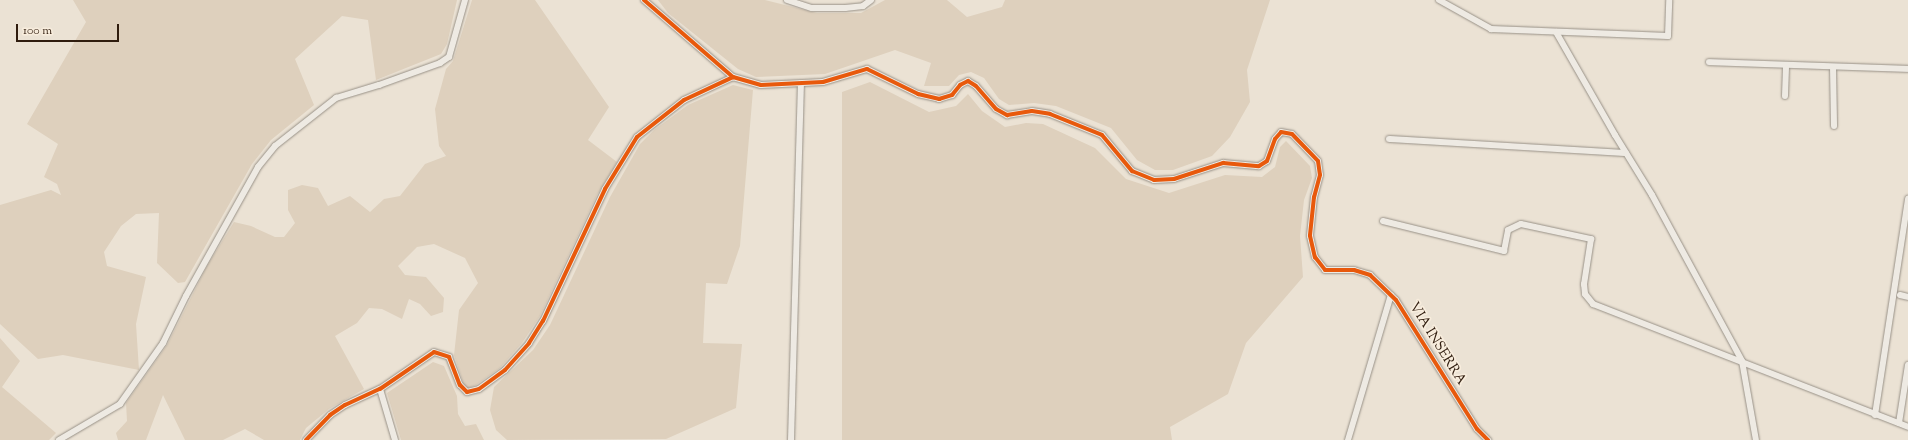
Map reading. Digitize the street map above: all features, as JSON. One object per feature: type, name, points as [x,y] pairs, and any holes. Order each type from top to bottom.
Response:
[{"type":"street","points":[[59,440],[120,404],[163,343],[186,296],[258,167],[275,146],[336,98],[379,85],[440,63],[449,57],[465,0]]},
{"type":"street","name":"VIA INSERRA","points":[[644,0],[733,77],[761,85],[823,82],[867,69],[918,94],[939,99],[952,95],[960,85],[968,81],[976,86],[996,109],[1007,115],[1032,111],[1050,114],[1102,135],[1132,171],[1154,180],[1174,179],[1223,163],[1259,166],[1267,161],[1275,140],[1281,132],[1292,134],[1318,161],[1320,175],[1314,197],[1310,236],[1315,257],[1325,270],[1354,270],[1370,275],[1391,295],[1477,429],[1488,440]]},
{"type":"street","points":[[787,0],[812,8],[845,8],[863,6],[871,0]]},
{"type":"street","points":[[1439,0],[1491,29],[1668,36],[1669,0]]},
{"type":"street","points":[[1556,32],[1652,195],[1742,361],[1756,440]]},
{"type":"street","points":[[1709,62],[1908,69]]},
{"type":"street","points":[[1785,96],[1786,65]]},
{"type":"street","points":[[1833,67],[1834,126]]},
{"type":"street","points":[[306,440],[330,415],[345,405],[380,389],[434,352],[450,357],[460,385],[467,392],[479,389],[505,370],[529,343],[543,320],[605,189],[637,137],[684,100],[733,77]]},
{"type":"street","points":[[791,440],[801,83]]},
{"type":"street","points":[[1389,138],[1626,153]]},
{"type":"street","points":[[1875,414],[1908,199]]},
{"type":"street","points":[[1383,221],[1504,251],[1508,230],[1521,224],[1591,240],[1584,284],[1585,294],[1593,304],[1908,426]]},
{"type":"street","points":[[1348,440],[1391,295]]},
{"type":"street","points":[[1900,295],[1908,297]]},
{"type":"street","points":[[1899,423],[1908,365]]},
{"type":"street","points":[[380,389],[395,440]]},
{"type":"shaded area","points":[[73,0],[457,0],[447,44],[441,54],[376,80],[368,20],[342,16],[295,59],[314,105],[271,140],[252,164],[185,282],[178,283],[157,263],[159,213],[136,214],[121,226],[104,252],[107,266],[146,277],[136,324],[139,370],[63,355],[38,359],[0,324],[0,205],[51,190],[61,195],[57,184],[44,177],[58,144],[27,124],[86,22]]},
{"type":"shaded area","points":[[472,0],[535,0],[609,107],[588,140],[617,162],[597,195],[540,316],[522,343],[500,368],[476,385],[468,388],[464,385],[454,355],[459,310],[478,283],[465,258],[434,244],[417,247],[398,266],[405,275],[426,277],[444,298],[443,312],[431,316],[420,304],[409,299],[402,319],[382,309],[369,308],[357,323],[335,336],[364,389],[329,409],[306,428],[300,440],[264,440],[245,429],[223,440],[185,440],[163,395],[146,440],[118,440],[116,433],[127,421],[126,403],[167,345],[207,266],[234,222],[251,226],[275,237],[284,237],[295,223],[288,210],[288,190],[302,185],[318,188],[328,206],[350,196],[370,212],[384,199],[400,196],[425,164],[446,156],[439,146],[435,109],[446,69],[453,61]]},
{"type":"shaded area","points":[[658,0],[765,0],[817,13],[861,13],[885,0],[947,0],[967,17],[1002,7],[1005,0],[1270,0],[1247,70],[1250,102],[1230,137],[1212,156],[1173,170],[1155,170],[1137,160],[1111,128],[1056,106],[1034,103],[1009,105],[999,99],[984,78],[971,72],[959,75],[949,86],[924,86],[931,63],[895,50],[825,74],[756,77],[738,69],[668,13]]},
{"type":"shaded area","points":[[870,82],[929,112],[956,106],[968,94],[982,111],[1005,127],[1026,123],[1043,124],[1095,148],[1126,179],[1169,193],[1225,175],[1262,177],[1275,167],[1280,147],[1286,141],[1310,166],[1312,178],[1304,200],[1300,236],[1303,277],[1246,343],[1228,394],[1170,427],[1172,440],[842,440],[842,92]]},
{"type":"shaded area","points":[[733,85],[753,90],[740,246],[727,284],[706,283],[703,343],[742,344],[736,408],[666,439],[507,440],[496,430],[490,410],[494,387],[533,350],[550,325],[610,197],[640,144],[654,130],[688,105]]},
{"type":"shaded area","points":[[0,338],[20,361],[2,387],[56,433],[49,440],[0,440]]},
{"type":"shaded area","points":[[433,362],[444,366],[457,396],[458,414],[465,426],[476,424],[484,440],[401,440],[387,393]]},
{"type":"cycle path","points":[[644,0],[733,77],[761,85],[823,82],[867,69],[918,94],[939,99],[952,95],[960,85],[968,81],[976,86],[996,109],[1007,115],[1032,111],[1050,114],[1102,135],[1132,171],[1154,180],[1174,179],[1223,163],[1259,166],[1267,161],[1275,139],[1281,132],[1292,134],[1318,161],[1320,175],[1314,197],[1310,236],[1315,257],[1325,270],[1354,270],[1370,275],[1396,300],[1477,429],[1488,440]]},
{"type":"cycle path","points":[[306,440],[330,415],[345,405],[380,389],[434,352],[449,357],[460,385],[467,392],[479,389],[505,370],[529,343],[543,321],[605,189],[637,137],[684,100],[733,77]]}]
